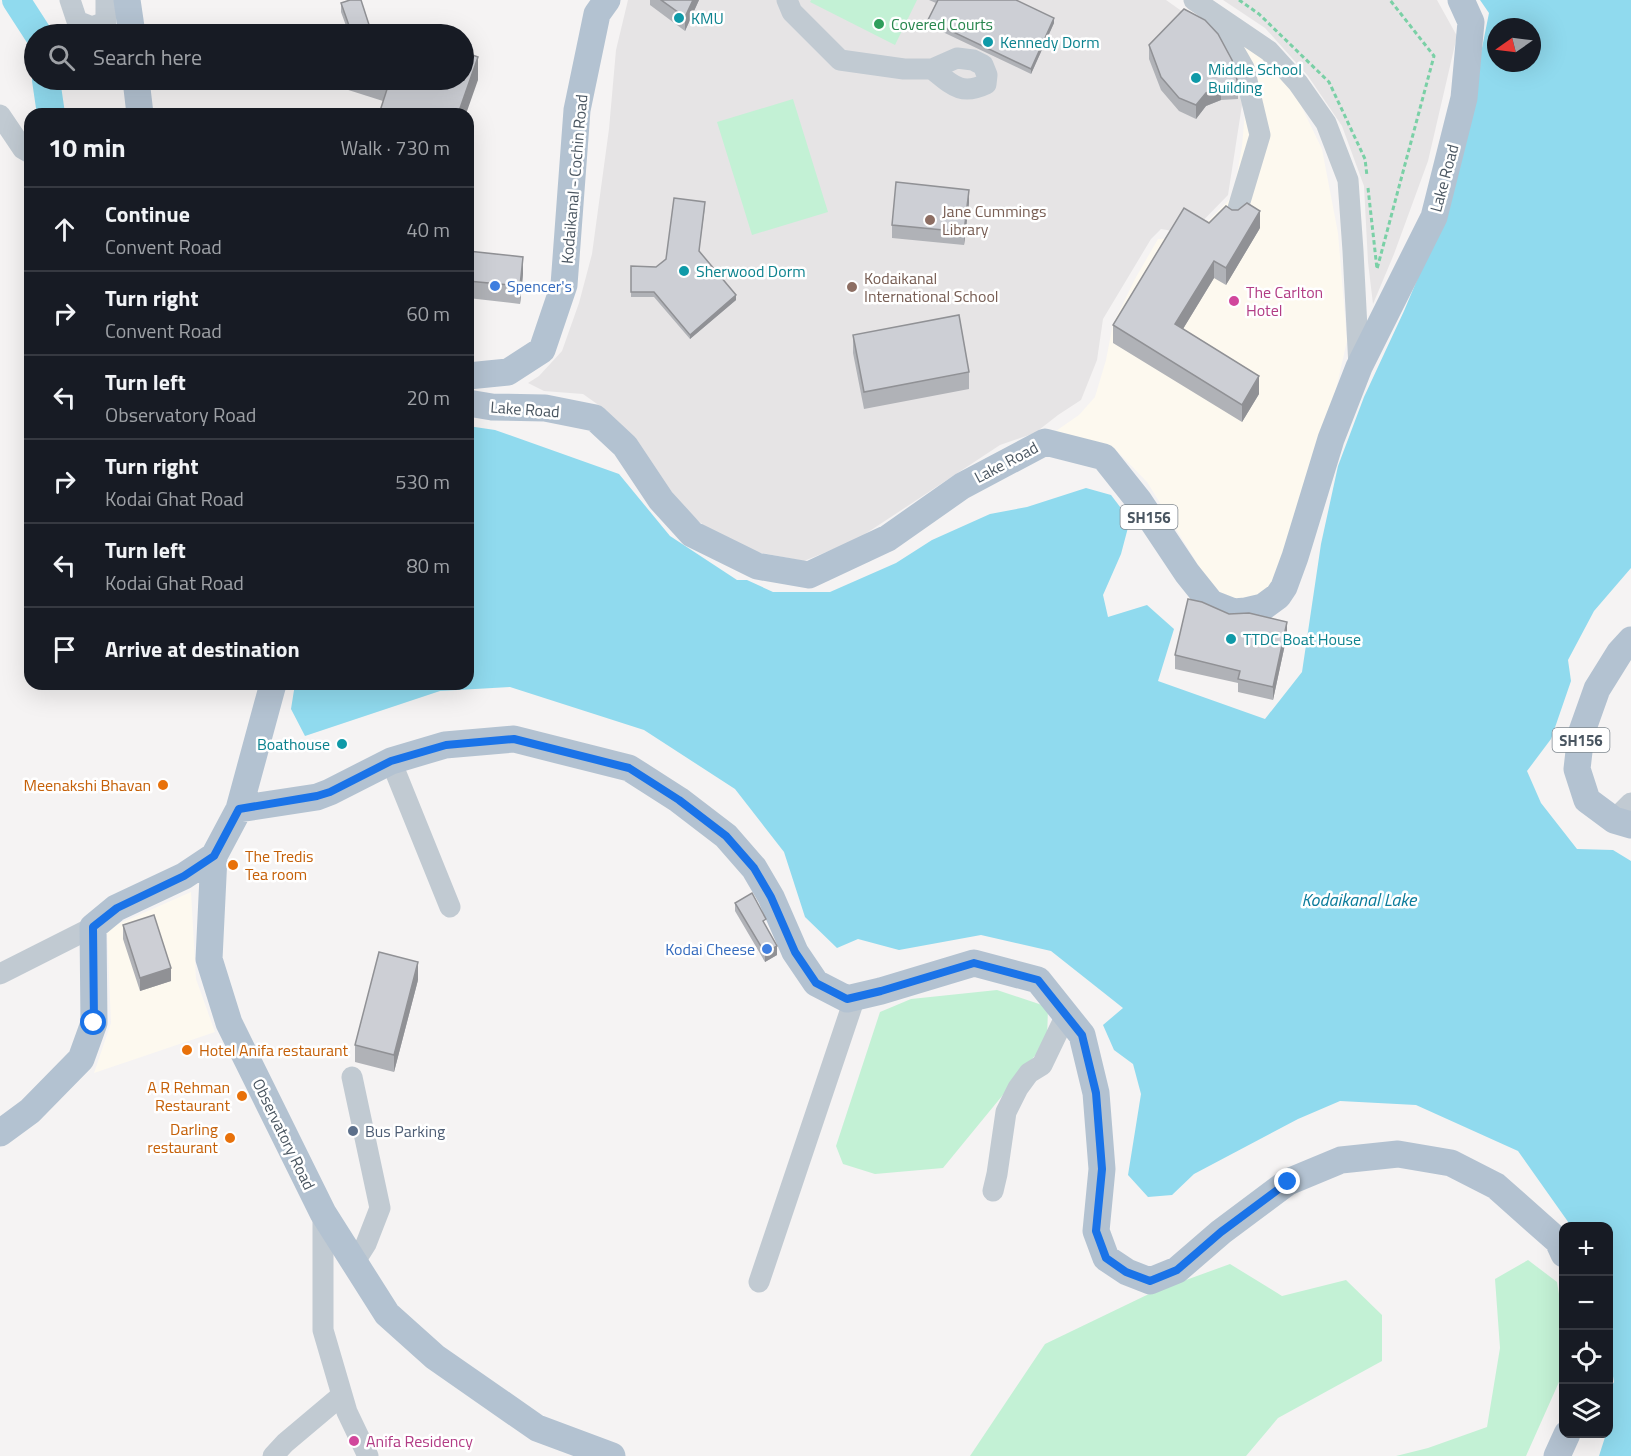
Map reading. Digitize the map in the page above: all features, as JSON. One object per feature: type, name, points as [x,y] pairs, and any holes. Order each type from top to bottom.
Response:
[{"type":"main road","points":[[127,0],[131,24]]},
{"type":"main road","name":"Kodaikanal - Cochin Road","points":[[474,375],[508,372],[542,350],[564,285],[577,110],[597,14],[607,0]]},
{"type":"main road","name":"Lake Road","points":[[474,405],[545,408],[595,418],[625,446],[661,500],[692,534],[757,566],[809,575],[888,538],[962,486],[1045,442],[1104,457],[1139,501],[1187,573],[1211,603],[1234,612],[1263,607],[1278,596],[1284,587],[1331,439],[1359,367],[1434,217],[1464,99],[1471,22],[1461,0]]},
{"type":"main road","points":[[137,90],[139,108]]},
{"type":"main road","name":"SH156","points":[[1625,816],[1587,800],[1577,769],[1581,735],[1597,689],[1620,652],[1631,640]]},
{"type":"main road","name":"Observatory Road","points":[[271,690],[239,809],[214,856],[209,959],[229,1023],[323,1213],[387,1314],[435,1357],[537,1428],[612,1456]]},
{"type":"main road","points":[[239,809],[330,792],[391,761],[446,745],[514,739],[629,768],[679,800],[726,836],[754,868],[771,897],[795,952],[816,983],[847,999],[974,963],[1038,980],[1082,1035],[1096,1093],[1102,1169],[1096,1231],[1106,1258],[1126,1272],[1150,1281],[1177,1270],[1221,1232],[1288,1182],[1341,1160],[1398,1154],[1450,1163],[1496,1186],[1559,1244]]},
{"type":"main road","points":[[0,1133],[30,1112],[81,1059],[94,1023],[93,927],[117,908],[184,876],[214,856]]},
{"type":"main road","points":[[1557,1456],[1565,1438]]},
{"type":"street","points":[[70,0],[77,21],[84,24]]},
{"type":"street","points":[[100,24],[106,22],[106,0]]},
{"type":"street","points":[[787,0],[792,12],[840,60],[904,69],[932,69]]},
{"type":"street","points":[[1194,0],[1269,51],[1298,83],[1326,123],[1348,180],[1359,367]]},
{"type":"street","points":[[1194,0],[1228,40],[1244,68],[1260,135],[1236,214]]},
{"type":"street","points":[[0,115],[24,150]]},
{"type":"street","points":[[391,761],[450,907]]},
{"type":"street","points":[[0,974],[93,927]]},
{"type":"street","points":[[759,1282],[855,997]]},
{"type":"street","points":[[993,1191],[1006,1112],[1029,1072],[1042,1065],[1066,1015]]},
{"type":"street","points":[[352,1077],[380,1208],[366,1244],[354,1263]]},
{"type":"street","points":[[323,1213],[323,1330],[347,1412],[368,1456]]},
{"type":"street","points":[[273,1456],[342,1395]]},
{"type":"path","points":[[1239,0],[1259,14],[1329,82],[1365,159],[1377,269],[1434,56],[1390,0]]},
{"type":"shaded area","name":"Kodaikanal International School","points":[[628,0],[1166,0],[1207,29],[1239,73],[1242,105],[1228,195],[1190,234],[1161,229],[1151,239],[1103,319],[1097,360],[1081,400],[1035,433],[1000,445],[856,540],[804,561],[751,551],[709,529],[687,513],[607,411],[583,394],[544,391],[528,383],[539,376],[562,351],[579,303],[592,254],[609,129],[616,50]]},
{"type":"shaded area","points":[[1223,0],[1437,0],[1457,36],[1428,161],[1373,304],[1364,186],[1342,126],[1308,76],[1265,28]]},
{"type":"shaded area","name":"The Carlton Hotel","points":[[1240,44],[1269,62],[1294,91],[1322,149],[1338,233],[1347,341],[1332,407],[1276,580],[1261,600],[1241,601],[1214,596],[1202,571],[1147,482],[1117,451],[1053,433],[1079,415],[1095,397],[1106,360],[1113,324],[1158,239],[1191,238],[1233,196],[1242,146],[1245,112]]},
{"type":"shaded area","points":[[191,892],[196,979],[215,1032],[94,1073],[111,1023],[107,929]]},
{"type":"green space","name":"Covered Courts","points":[[811,0],[917,0],[895,45],[810,2]]},
{"type":"green space","points":[[793,99],[828,212],[752,235],[717,122]]},
{"type":"green space","points":[[997,990],[1048,1007],[1047,1041],[943,1168],[875,1174],[843,1164],[836,1146],[880,1012],[911,999]]},
{"type":"green space","points":[[1528,1260],[1557,1282],[1559,1382],[1526,1456],[1396,1456],[1428,1448],[1487,1427],[1500,1348],[1495,1279]]},
{"type":"green space","points":[[1230,1264],[1282,1296],[1346,1280],[1382,1315],[1382,1361],[1278,1418],[1246,1456],[970,1456],[1045,1344],[1153,1292]]},
{"type":"water","name":"Kodaikanal Lake","points":[[1480,0],[1631,0],[1631,568],[1594,611],[1568,660],[1571,681],[1551,739],[1527,771],[1541,803],[1577,849],[1613,850],[1631,861],[1631,1456],[1599,1456],[1605,1438],[1613,1438],[1613,1222],[1568,1222],[1518,1151],[1416,1105],[1340,1101],[1298,1119],[1194,1174],[1172,1195],[1148,1197],[1128,1175],[1141,1094],[1133,1064],[1114,1050],[1103,1025],[1123,1008],[1051,951],[981,935],[899,950],[858,939],[837,948],[805,917],[784,852],[735,789],[644,730],[510,687],[474,689],[474,427],[495,430],[619,474],[670,536],[737,580],[747,580],[773,592],[830,592],[896,563],[932,540],[990,514],[1027,507],[1086,488],[1111,495],[1130,520],[1121,554],[1103,595],[1108,617],[1147,605],[1174,629],[1158,681],[1265,719],[1302,672],[1321,544],[1338,466],[1364,397],[1404,311],[1443,218],[1466,128],[1487,23],[1487,72],[1541,72],[1541,18],[1488,18],[1489,13]]},
{"type":"water","name":"Kodaikanal Lake","points":[[294,690],[458,690],[440,691],[305,736],[291,709]]},
{"type":"building","points":[[361,0],[369,24],[348,24],[341,3]]},
{"type":"building","points":[[661,0],[693,0],[685,17]]},
{"type":"building","name":"Kennedy Dorm","points":[[938,0],[1016,0],[1054,18],[1031,69],[928,20]]},
{"type":"building","name":"Middle School Building","points":[[1184,9],[1205,20],[1218,34],[1232,60],[1238,84],[1238,86],[1221,87],[1206,93],[1196,105],[1179,98],[1161,77],[1149,45]]},
{"type":"building","points":[[474,56],[478,57],[474,68]]},
{"type":"building","points":[[387,90],[466,90],[460,108],[381,108]]},
{"type":"building","name":"Jane Cummings Library","points":[[896,182],[969,190],[964,232],[892,225]]},
{"type":"building","name":"Sherwood Dorm","points":[[674,198],[705,202],[699,251],[736,295],[690,335],[654,292],[631,292],[631,266],[656,267],[666,259]]},
{"type":"building","points":[[1247,203],[1260,211],[1226,268],[1214,261],[1175,324],[1259,376],[1242,405],[1113,325],[1184,208],[1209,223],[1226,206],[1232,210],[1238,210]]},
{"type":"building","points":[[474,252],[523,257],[520,286],[474,282]]},
{"type":"building","points":[[959,315],[969,372],[864,392],[853,335]]},
{"type":"building","points":[[1188,599],[1202,602],[1229,614],[1249,613],[1287,622],[1273,687],[1238,679],[1240,671],[1175,655]]},
{"type":"building","points":[[752,893],[766,919],[763,921],[777,946],[765,953],[735,903]]},
{"type":"building","points":[[154,915],[171,968],[140,978],[123,925]]},
{"type":"building","points":[[379,952],[418,962],[394,1055],[355,1045]]},
{"type":"waterway","points":[[16,0],[32,24]]},
{"type":"waterway","points":[[47,90],[50,108]]},
{"type":"place","name":"KMU","points":[[679,18]]},
{"type":"place","name":"Covered Courts","points":[[879,24]]},
{"type":"place","name":"Kennedy Dorm","points":[[988,42]]},
{"type":"place","name":"Middle School Building","points":[[1196,78]]},
{"type":"place","name":"Jane Cummings Library","points":[[930,220]]},
{"type":"place","name":"Sherwood Dorm","points":[[684,271]]},
{"type":"place","name":"Spencer's","points":[[495,286]]},
{"type":"place","name":"Kodaikanal International School","points":[[852,287]]},
{"type":"place","name":"The Carlton Hotel","points":[[1234,301]]},
{"type":"place","name":"TTDC Boat House","points":[[1231,639]]},
{"type":"place","name":"Boathouse","points":[[342,744]]},
{"type":"place","name":"Meenakshi Bhavan","points":[[163,785]]},
{"type":"place","name":"The Tredis Tea room","points":[[233,865]]},
{"type":"place","name":"Kodai Cheese","points":[[767,949]]},
{"type":"place","name":"Hotel Anifa restaurant","points":[[187,1050]]},
{"type":"place","name":"A R Rehman Restaurant","points":[[242,1096]]},
{"type":"place","name":"Bus Parking","points":[[353,1131]]},
{"type":"place","name":"Darling restaurant","points":[[230,1138]]},
{"type":"place","name":"Anifa Residency","points":[[354,1441]]},
{"type":"route","points":[[94,1023],[93,927],[117,908],[184,876],[214,856],[239,809],[330,792],[391,761],[446,745],[514,739],[629,768],[679,800],[726,836],[754,868],[771,897],[795,952],[816,983],[847,999],[974,963],[1038,980],[1082,1035],[1096,1093],[1102,1169],[1096,1231],[1106,1258],[1126,1272],[1150,1281],[1177,1270],[1221,1232],[1288,1182]]}]
